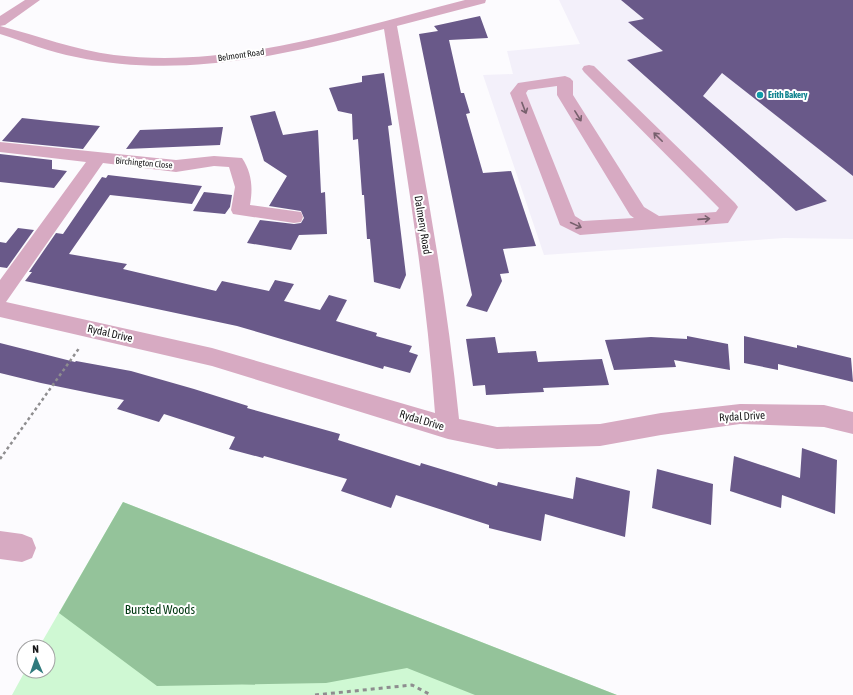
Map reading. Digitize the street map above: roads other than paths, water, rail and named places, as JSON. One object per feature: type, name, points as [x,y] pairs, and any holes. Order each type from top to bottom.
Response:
[{"type":"street","points":[[0,22],[34,0]]},
{"type":"street","name":"Belmont Road","points":[[0,30],[76,53],[115,59],[157,62],[212,60],[263,53],[390,24],[480,0]]},
{"type":"street","name":"Dalmeny Road","points":[[390,24],[411,145],[442,346],[448,428]]},
{"type":"street","points":[[589,69],[729,208],[721,218],[656,223],[580,228],[566,220],[518,94],[522,86],[564,81],[565,95],[637,211],[656,223]]},
{"type":"street","name":"Birchington Close","points":[[0,147],[97,159],[176,166],[214,161],[236,162],[244,187],[240,210],[294,217]]},
{"type":"street","points":[[0,296],[97,159]]},
{"type":"street","name":"Rydal Drive","points":[[0,309],[212,357],[448,428],[497,438],[600,435],[662,424],[740,414],[824,416],[853,423]]},
{"type":"place","name":"Erith Bakery","points":[[760,95]]},
{"type":"park label","name":"Bursted Woods","points":[[160,609]]}]
